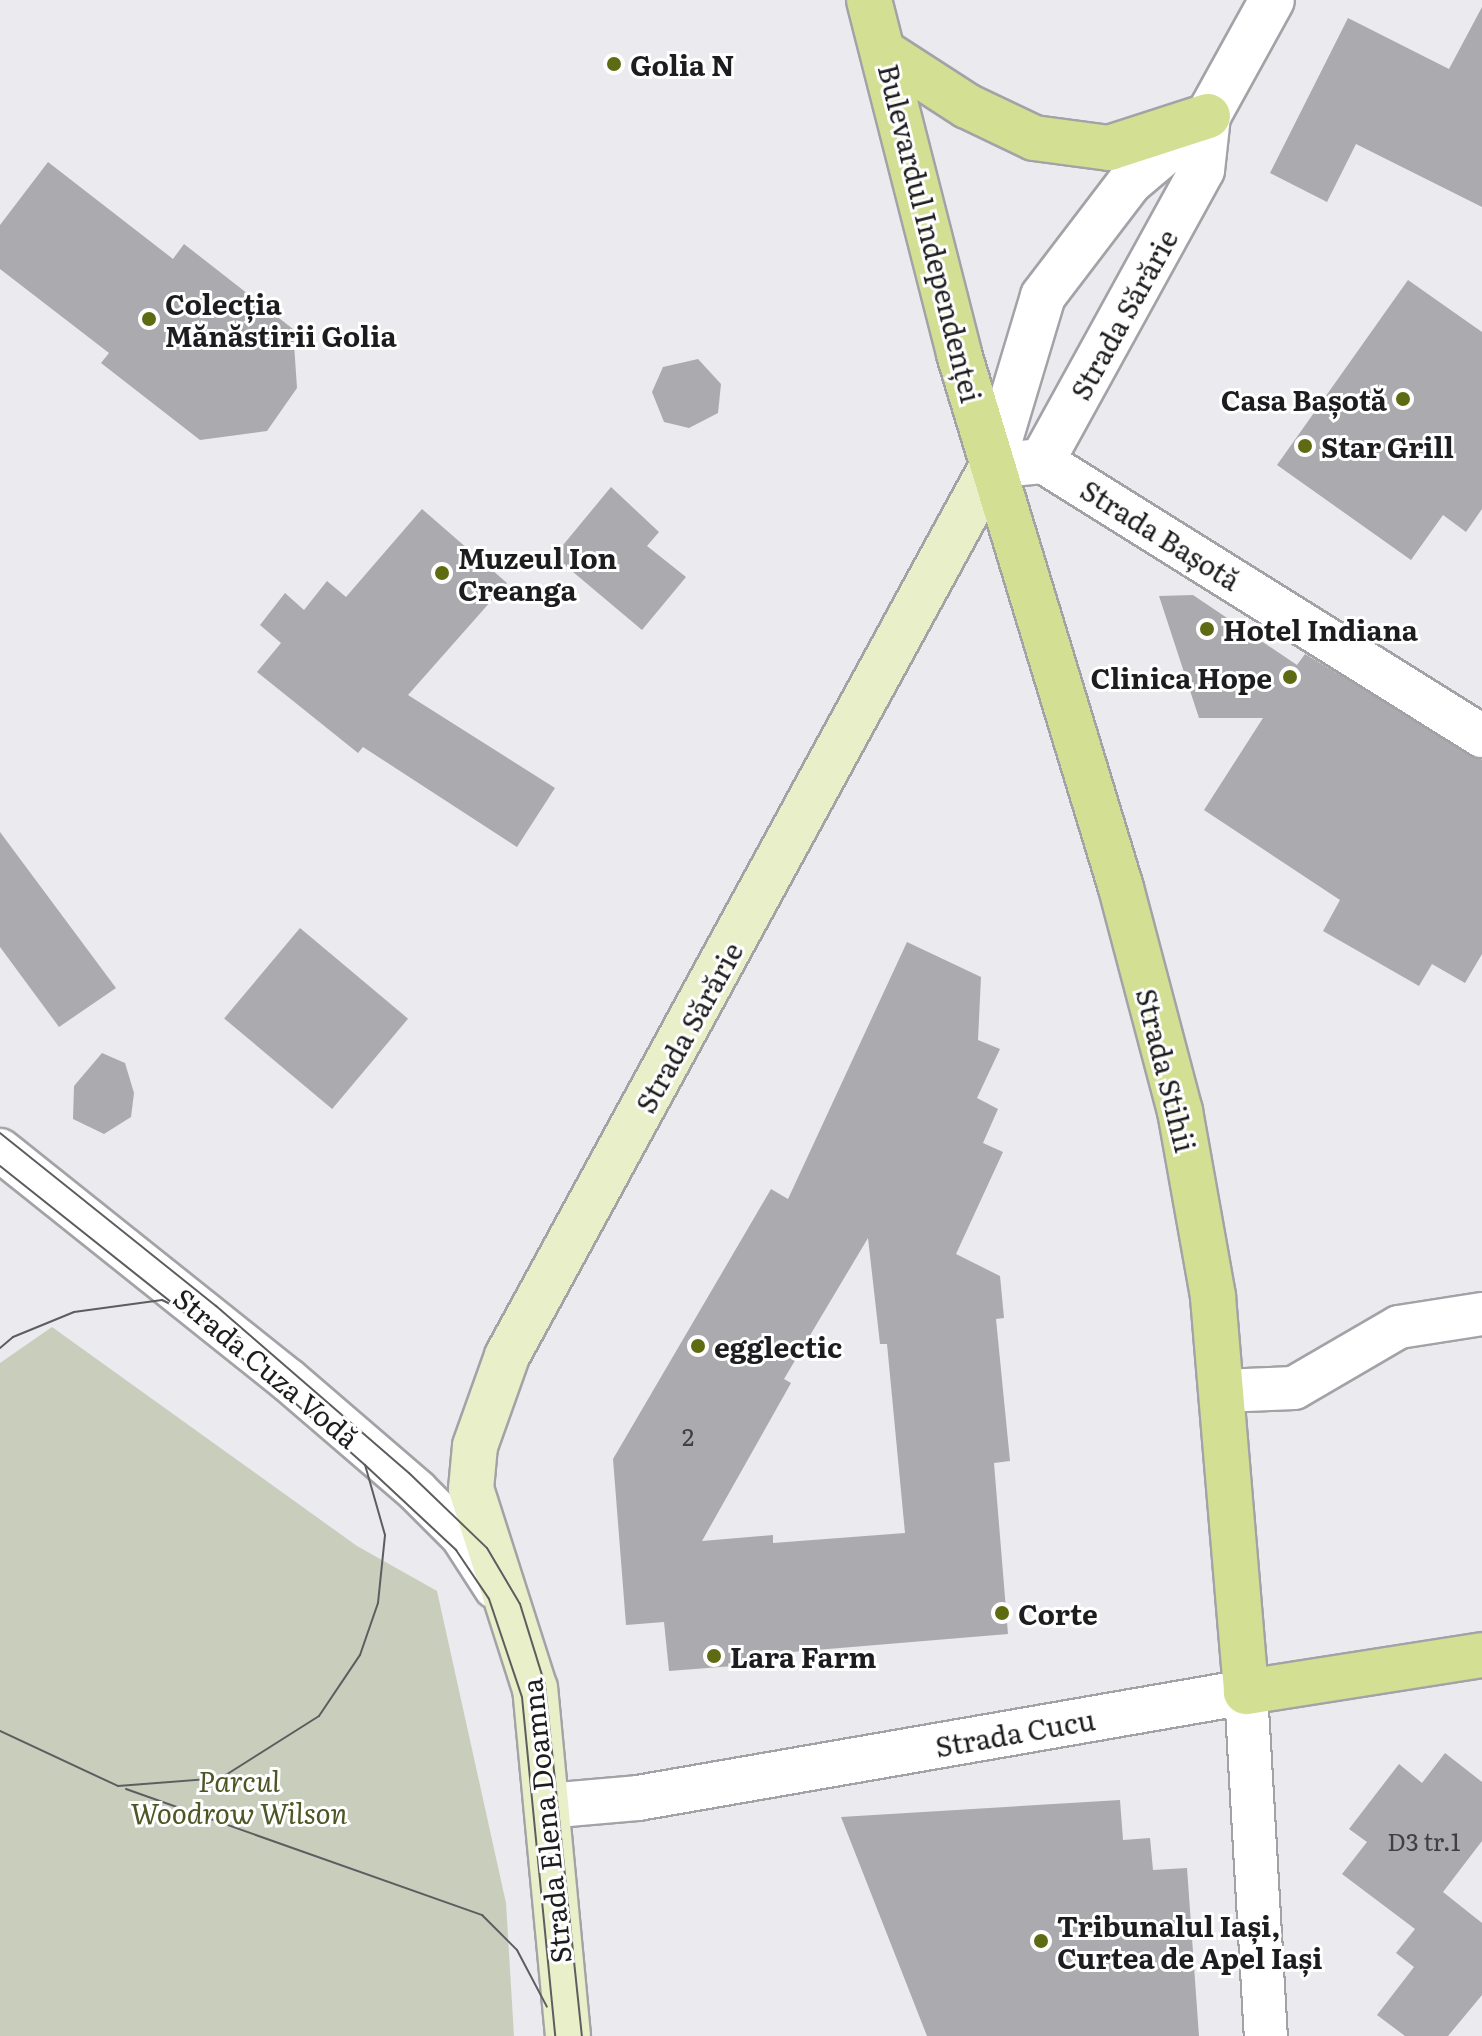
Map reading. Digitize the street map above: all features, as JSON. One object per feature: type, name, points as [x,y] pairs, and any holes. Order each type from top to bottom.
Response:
[{"type":"main road","name":"Bulevardul Independenței","points":[[869,0],[885,53],[959,354],[992,466]]},
{"type":"main road","points":[[885,53],[967,106],[1034,138],[1109,148],[1208,116]]},
{"type":"main road","name":"Strada Stihii","points":[[992,466],[1121,888],[1180,1111],[1213,1297],[1246,1692]]},
{"type":"main road","name":"Strada Sărărie","points":[[509,1608],[471,1489],[475,1446],[507,1356],[992,466]]},
{"type":"main road","name":"Strada Elena Doamna","points":[[509,1608],[535,1689],[568,2036]]},
{"type":"main road","name":"Strada Cucu","points":[[1246,1692],[1482,1655]]},
{"type":"street","name":"Strada Sărărie","points":[[992,466],[1043,296],[1130,182],[1208,116],[1272,0]]},
{"type":"street","name":"Strada Sărărie","points":[[1042,461],[1202,170],[1208,116]]},
{"type":"street","points":[[992,466],[1042,461]]},
{"type":"street","name":"Strada Bașotă","points":[[1042,461],[1482,736]]},
{"type":"street","name":"Strada Cuza Vodă","points":[[0,1150],[287,1379],[417,1491],[462,1536],[509,1608]]},
{"type":"street","points":[[1222,1391],[1294,1388],[1399,1327],[1482,1314]]},
{"type":"street","points":[[1246,1692],[1266,2036]]},
{"type":"street","name":"Strada Cucu","points":[[547,1806],[638,1798],[1246,1692]]},
{"type":"green space","name":"Parcul Woodrow Wilson","points":[[52,1327],[357,1546],[437,1591],[506,1903],[514,2036],[0,2036],[0,1363]]},
{"type":"building","points":[[1482,7],[1482,207],[1356,144],[1327,202],[1270,173],[1348,18],[1449,69]]},
{"type":"building","points":[[48,162],[173,259],[184,244],[293,329],[297,388],[267,431],[200,440],[101,363],[109,353],[0,269],[0,225]]},
{"type":"building","name":"Casa Bașotă","points":[[1408,280],[1482,332],[1482,509],[1466,532],[1443,515],[1411,560],[1277,465]]},
{"type":"building","points":[[698,359],[721,384],[718,413],[689,428],[664,422],[652,392],[663,367]]},
{"type":"building","points":[[611,487],[659,532],[647,546],[686,577],[642,630],[554,556]]},
{"type":"building","points":[[422,509],[507,583],[408,695],[555,788],[517,847],[363,747],[358,753],[257,672],[281,643],[260,625],[285,593],[304,610],[327,581],[346,597]]},
{"type":"building","points":[[1193,595],[1297,665],[1305,654],[1482,760],[1482,954],[1465,983],[1432,964],[1419,986],[1323,931],[1340,900],[1204,810],[1263,718],[1199,718],[1159,596]]},
{"type":"building","points":[[0,832],[116,988],[59,1027],[0,947]]},
{"type":"building","points":[[300,928],[408,1019],[332,1109],[224,1018]]},
{"type":"building","points":[[907,942],[981,977],[978,1040],[1000,1049],[977,1098],[998,1109],[983,1143],[1003,1152],[956,1254],[1000,1276],[1004,1318],[996,1319],[1010,1461],[994,1463],[1008,1634],[757,1655],[759,1664],[669,1671],[664,1622],[626,1625],[613,1459],[771,1189],[788,1199]],"holes":[[[868,1238],[880,1344],[887,1344],[905,1533],[773,1543],[773,1535],[702,1541],[791,1383],[784,1379]]]},
{"type":"building","points":[[102,1053],[125,1063],[134,1093],[131,1117],[104,1134],[73,1119],[74,1086]]},
{"type":"building","points":[[1445,1753],[1482,1782],[1482,1841],[1443,1892],[1482,1923],[1482,1995],[1448,2036],[1405,2036],[1377,2015],[1414,1967],[1396,1953],[1415,1929],[1342,1874],[1367,1842],[1349,1829],[1399,1764],[1422,1783]]},
{"type":"building","name":"Tribunalul Iași, Curtea de Apel Iași","points":[[1120,1800],[1123,1840],[1150,1838],[1153,1870],[1187,1868],[1199,2036],[927,2036],[841,1817]]},
{"type":"tram line","points":[[0,1133],[216,1306],[409,1473],[487,1548],[520,1604],[545,1685],[582,2036]]},
{"type":"tram line","points":[[0,1166],[268,1379],[456,1550],[489,1599],[522,1697],[555,2036]]},
{"type":"tram line","points":[[0,1348],[13,1337],[74,1312],[162,1300],[240,1338]]},
{"type":"tram line","points":[[0,1731],[118,1786],[221,1778],[319,1716],[360,1655],[378,1603],[385,1535],[365,1465]]},
{"type":"tram line","points":[[126,1789],[482,1915],[517,1950],[547,2007]]},
{"type":"place","name":"Golia N","points":[[614,64]]},
{"type":"place","name":"Colecția Mănăstirii Golia","points":[[149,319]]},
{"type":"place","name":"Casa Bașotă","points":[[1403,399]]},
{"type":"place","name":"Star Grill","points":[[1305,446]]},
{"type":"place","name":"Muzeul Ion Creanga","points":[[442,573]]},
{"type":"place","name":"Hotel Indiana","points":[[1207,629]]},
{"type":"place","name":"Clinica Hope","points":[[1290,677]]},
{"type":"place","name":"egglectic","points":[[698,1346]]},
{"type":"place","name":"Corte","points":[[1002,1613]]},
{"type":"place","name":"Lara Farm","points":[[714,1656]]},
{"type":"place","name":"Tribunalul Iași, Curtea de Apel Iași","points":[[1041,1941]]}]
